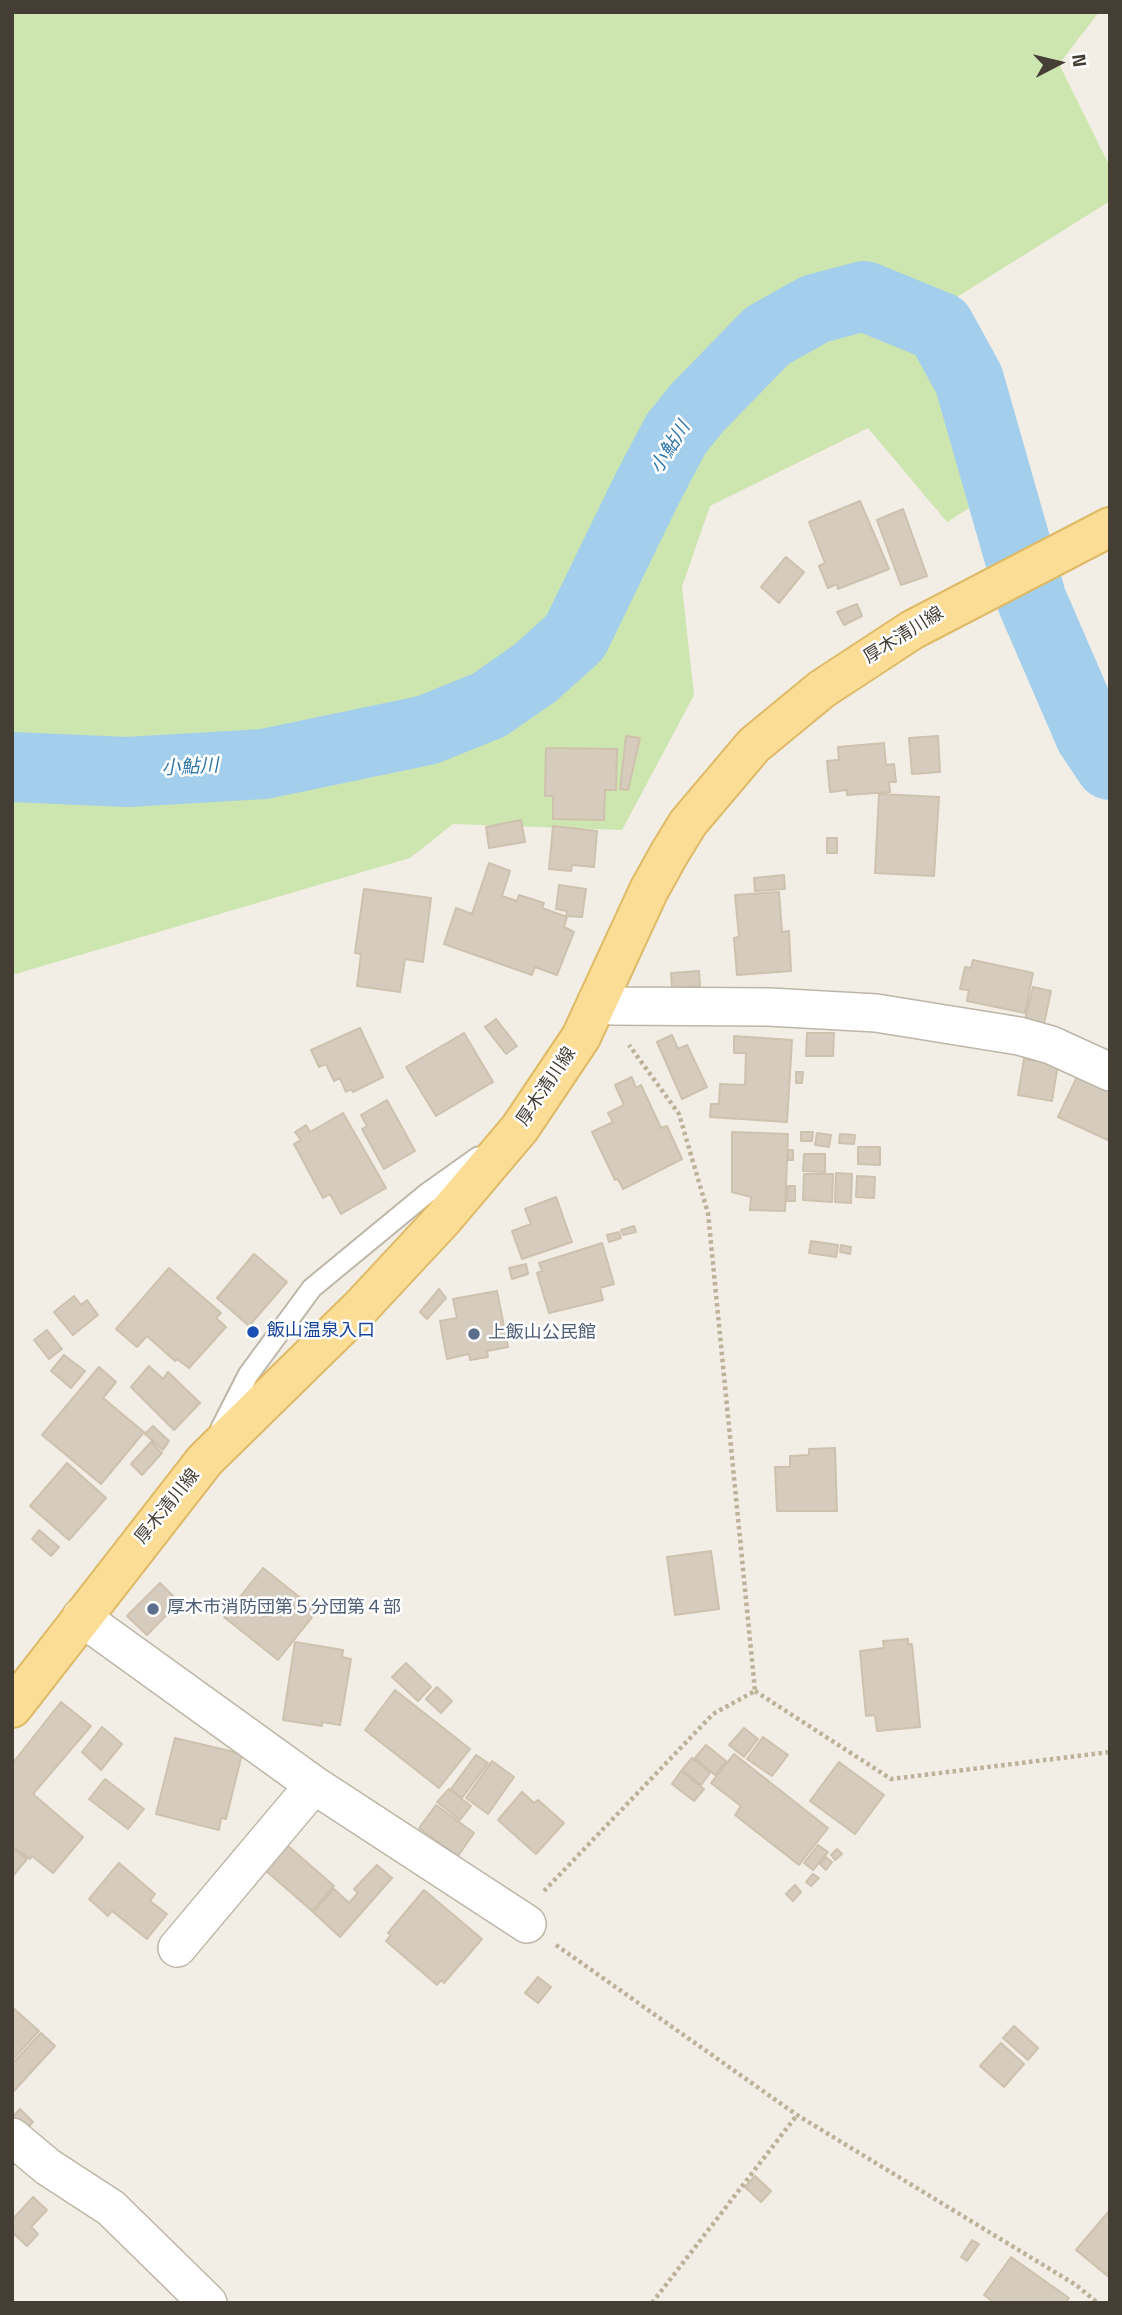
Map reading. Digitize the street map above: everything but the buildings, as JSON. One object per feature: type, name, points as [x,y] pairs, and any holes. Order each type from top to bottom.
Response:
[{"type":"main road","name":"厚木清川線","points":[[12,1708],[205,1461],[361,1307],[520,1128],[604,1004],[669,853],[688,823],[754,745],[822,689],[952,607],[1098,534]]},
{"type":"street","points":[[604,1004],[876,1013],[1020,1036],[1051,1045],[1110,1072]]},
{"type":"street","points":[[81,1617],[314,1785],[523,1921]]},
{"type":"street","points":[[177,1948],[314,1785]]},
{"type":"street","points":[[12,2137],[48,2167],[111,2208],[208,2303]]},
{"type":"path","points":[[604,1004],[631,1048],[679,1114],[708,1213],[755,1691]]},
{"type":"path","points":[[755,1691],[891,1779],[1110,1752]]},
{"type":"path","points":[[755,1691],[713,1714],[523,1921],[797,2115],[1076,2285],[1098,2303]]},
{"type":"path","points":[[652,2303],[797,2115]]},
{"type":"green space","points":[[12,12],[1099,12],[1059,64],[1110,167],[1110,201],[922,319],[996,491],[947,522],[868,428],[710,506],[682,587],[694,695],[622,830],[453,824],[410,858],[12,975]]},
{"type":"waterway","name":"小鮎川","points":[[12,767],[127,772],[264,764],[427,730],[489,705],[535,673],[575,637],[676,434],[697,408],[767,336],[815,309],[864,296],[940,327],[969,380],[1032,601],[1090,735],[1110,765]]},
{"type":"place","name":"飯山温泉入口","points":[[253,1332]]},
{"type":"place","name":"上飯山公民館","points":[[474,1334]]},
{"type":"place","name":"厚木市消防団第５分団第４部","points":[[153,1609]]}]
